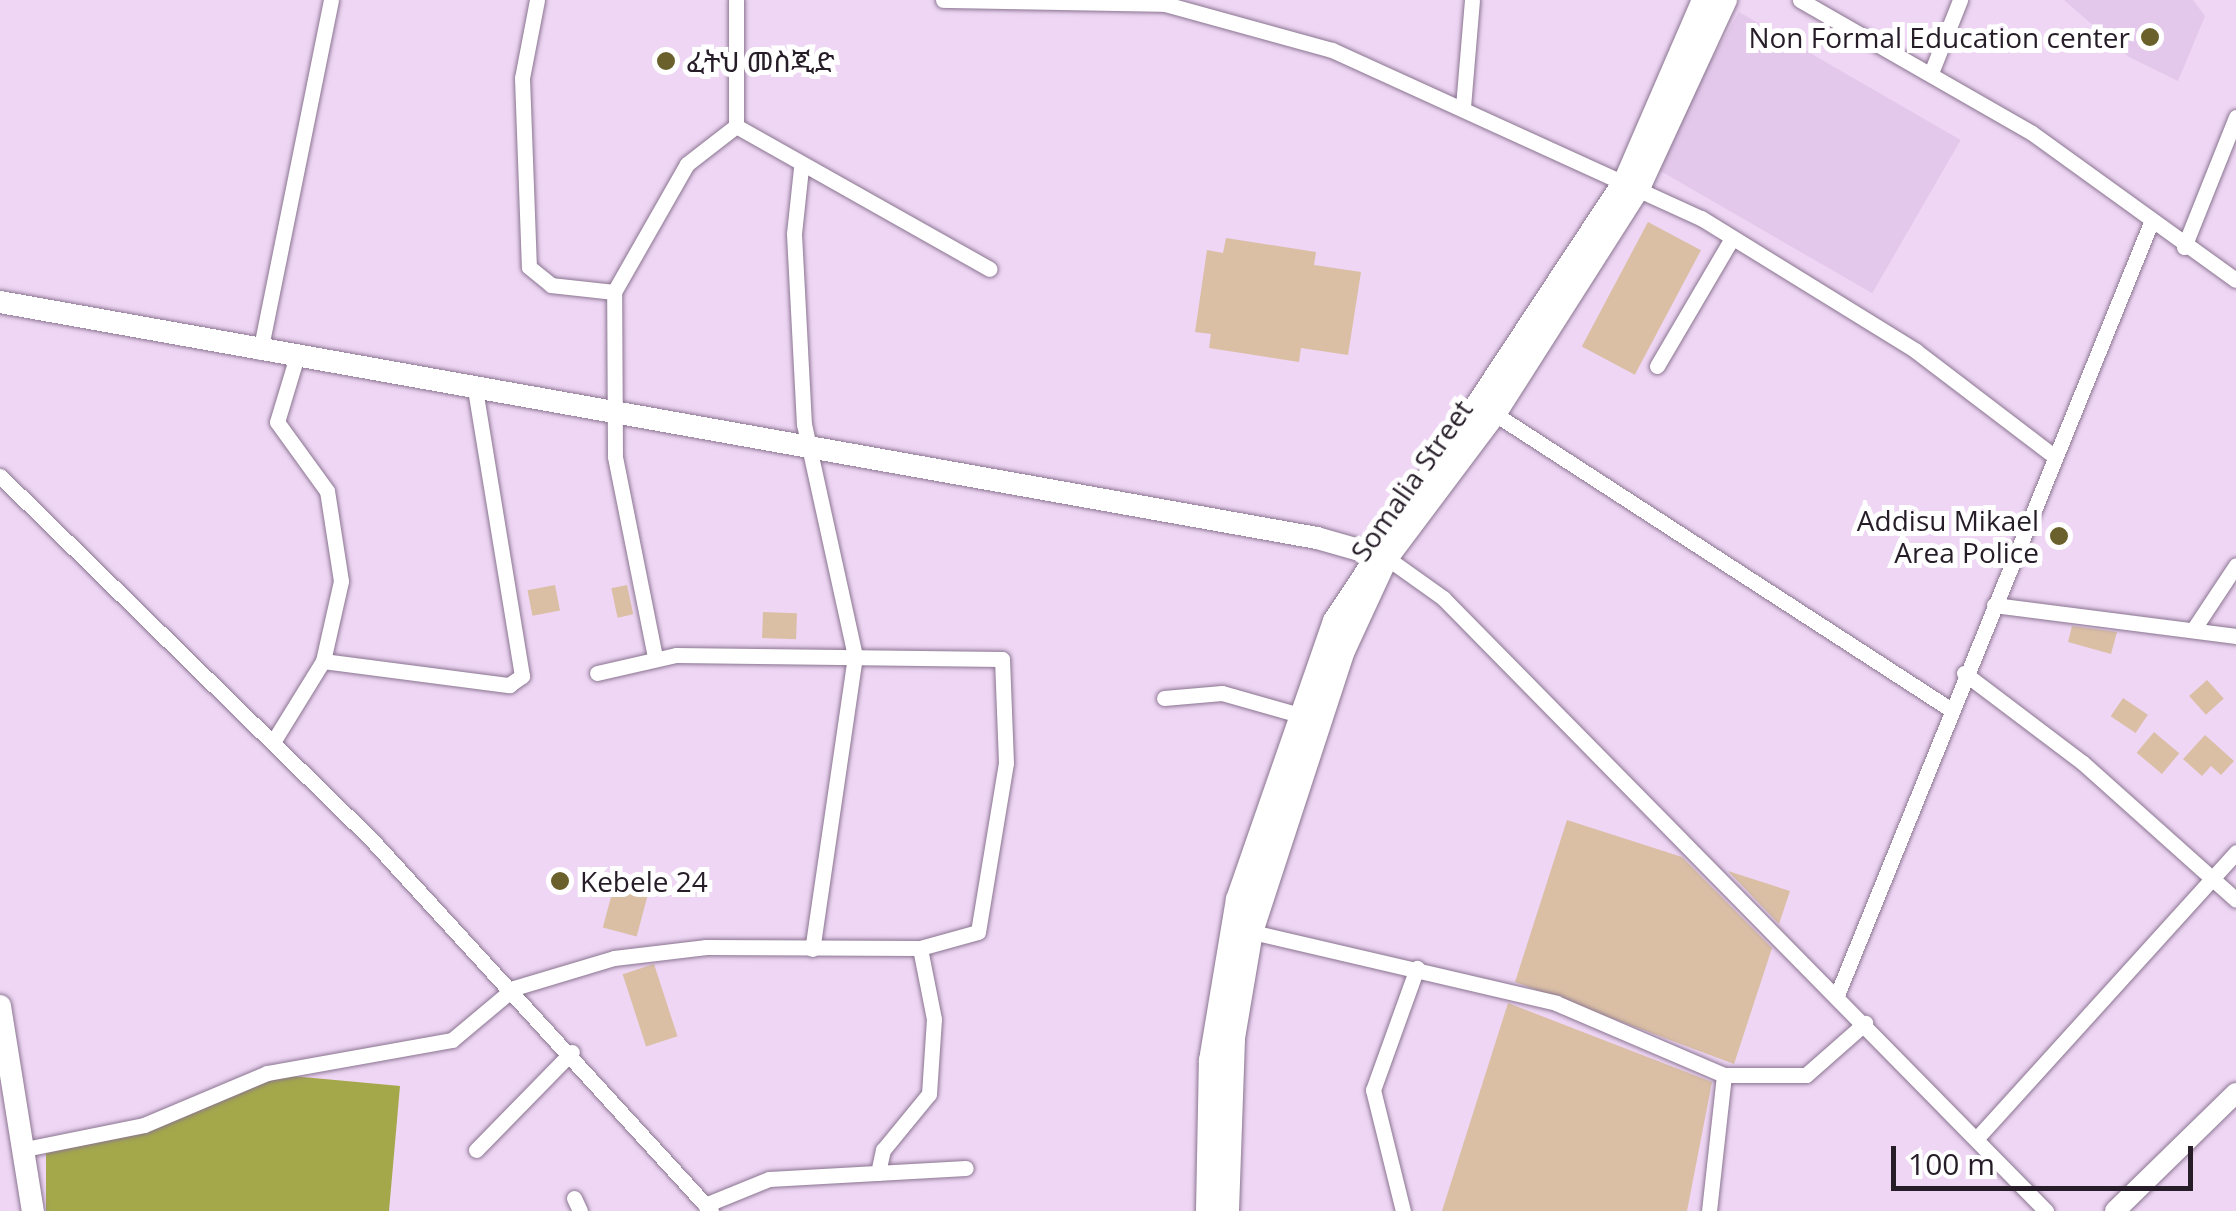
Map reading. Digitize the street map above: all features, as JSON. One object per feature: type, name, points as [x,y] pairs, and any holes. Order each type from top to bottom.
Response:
[{"type":"main road","points":[[1208,1211],[1212,1060],[1238,899],[1309,718],[1380,555],[1633,183],[1704,0]]},
{"type":"main road","name":"Somalia Street","points":[[1380,555],[1495,414],[1633,183],[1726,0]]},
{"type":"main road","points":[[0,302],[1380,555]]},
{"type":"main road","points":[[1228,1211],[1234,1038],[1252,932],[1309,718]]},
{"type":"main road","points":[[0,1006],[33,1211]]},
{"type":"street","points":[[260,352],[331,0]]},
{"type":"street","points":[[537,0],[522,78],[530,267],[551,285],[614,292]]},
{"type":"street","points":[[736,0],[736,126]]},
{"type":"street","points":[[943,0],[984,7],[1165,2],[1282,30],[1464,106],[1633,183],[1732,238],[1916,352],[2050,453]]},
{"type":"street","points":[[1464,106],[1472,0]]},
{"type":"street","points":[[1800,0],[1826,6],[2032,132],[2150,225],[2236,280]]},
{"type":"street","points":[[1931,73],[1960,0]]},
{"type":"street","points":[[2184,247],[2236,117]]},
{"type":"street","points":[[654,657],[611,414],[614,292],[687,164],[736,126]]},
{"type":"street","points":[[736,126],[801,168],[990,269]]},
{"type":"street","points":[[801,168],[794,234],[807,450],[855,656],[812,949]]},
{"type":"street","points":[[1838,994],[1994,605],[2050,453],[2150,225]]},
{"type":"street","points":[[1657,366],[1732,238]]},
{"type":"street","points":[[273,742],[323,661],[342,562],[327,491],[277,422],[296,359]]},
{"type":"street","points":[[323,661],[509,685],[522,676],[474,389]]},
{"type":"street","points":[[1495,414],[1950,708]]},
{"type":"street","points":[[0,476],[273,742],[514,988],[708,1208],[750,1182],[966,1168]]},
{"type":"street","points":[[1380,555],[1424,579],[1838,994],[2046,1211]]},
{"type":"street","points":[[2194,628],[2236,565]]},
{"type":"street","points":[[1994,605],[2236,636]]},
{"type":"street","points":[[25,1148],[144,1125],[267,1072],[452,1040],[514,988],[642,952],[920,948],[960,944],[980,926],[1006,763],[1006,663],[855,656],[654,657],[597,673]]},
{"type":"street","points":[[1964,673],[2083,763],[2236,900]]},
{"type":"street","points":[[1164,698],[1210,692],[1309,718]]},
{"type":"street","points":[[1977,1138],[2236,852]]},
{"type":"street","points":[[1252,932],[1416,968],[1590,1013],[1724,1075],[1806,1075],[1865,1023]]},
{"type":"street","points":[[878,1173],[883,1150],[928,1094],[934,1019],[920,948]]},
{"type":"street","points":[[1403,1211],[1373,1090],[1416,968]]},
{"type":"street","points":[[476,1150],[572,1052]]},
{"type":"street","points":[[1709,1211],[1724,1075]]},
{"type":"street","points":[[2116,1211],[2234,1100]]},
{"type":"shaded area","name":"Non Formal Education center","points":[[2064,0],[2193,0],[2205,16],[2178,81],[2129,57]]},
{"type":"shaded area","points":[[1739,12],[1961,140],[1872,293],[1650,165]]},
{"type":"green space","points":[[270,1074],[400,1086],[389,1211],[46,1211],[46,1139],[154,1129]]},
{"type":"building","points":[[1648,222],[1701,250],[1635,375],[1582,346]]},
{"type":"building","points":[[1226,238],[1316,252],[1314,265],[1361,272],[1348,355],[1301,348],[1299,362],[1209,348],[1211,334],[1195,332],[1207,250],[1223,253]]},
{"type":"building","points":[[555,585],[560,611],[532,616],[528,590]]},
{"type":"building","points":[[627,585],[633,614],[618,618],[611,588]]},
{"type":"building","points":[[763,612],[797,613],[796,639],[762,638]]},
{"type":"building","points":[[2072,626],[2117,632],[2111,654],[2068,642]]},
{"type":"building","points":[[2207,680],[2224,699],[2206,715],[2189,696]]},
{"type":"building","points":[[2123,698],[2148,715],[2136,733],[2111,716]]},
{"type":"building","points":[[2154,732],[2179,753],[2162,774],[2137,753]]},
{"type":"building","points":[[2205,735],[2234,761],[2221,775],[2211,766],[2202,776],[2183,759]]},
{"type":"building","points":[[1567,820],[1682,857],[1772,948],[1734,1064],[1515,982]]},
{"type":"building","points":[[1728,871],[1790,891],[1779,924]]},
{"type":"building","points":[[615,882],[649,891],[637,936],[603,927]]},
{"type":"building","points":[[654,964],[677,1036],[646,1046],[623,974]]},
{"type":"building","points":[[1508,1003],[1712,1082],[1687,1211],[1442,1211]]},
{"type":"place","name":"Non Formal Education center","points":[[2150,37]]},
{"type":"place","name":"ፈትህ መስጂድ","points":[[666,61]]},
{"type":"place","name":"Addisu Mikael Area Police","points":[[2059,536]]},
{"type":"place","name":"Kebele 24","points":[[560,881]]}]
